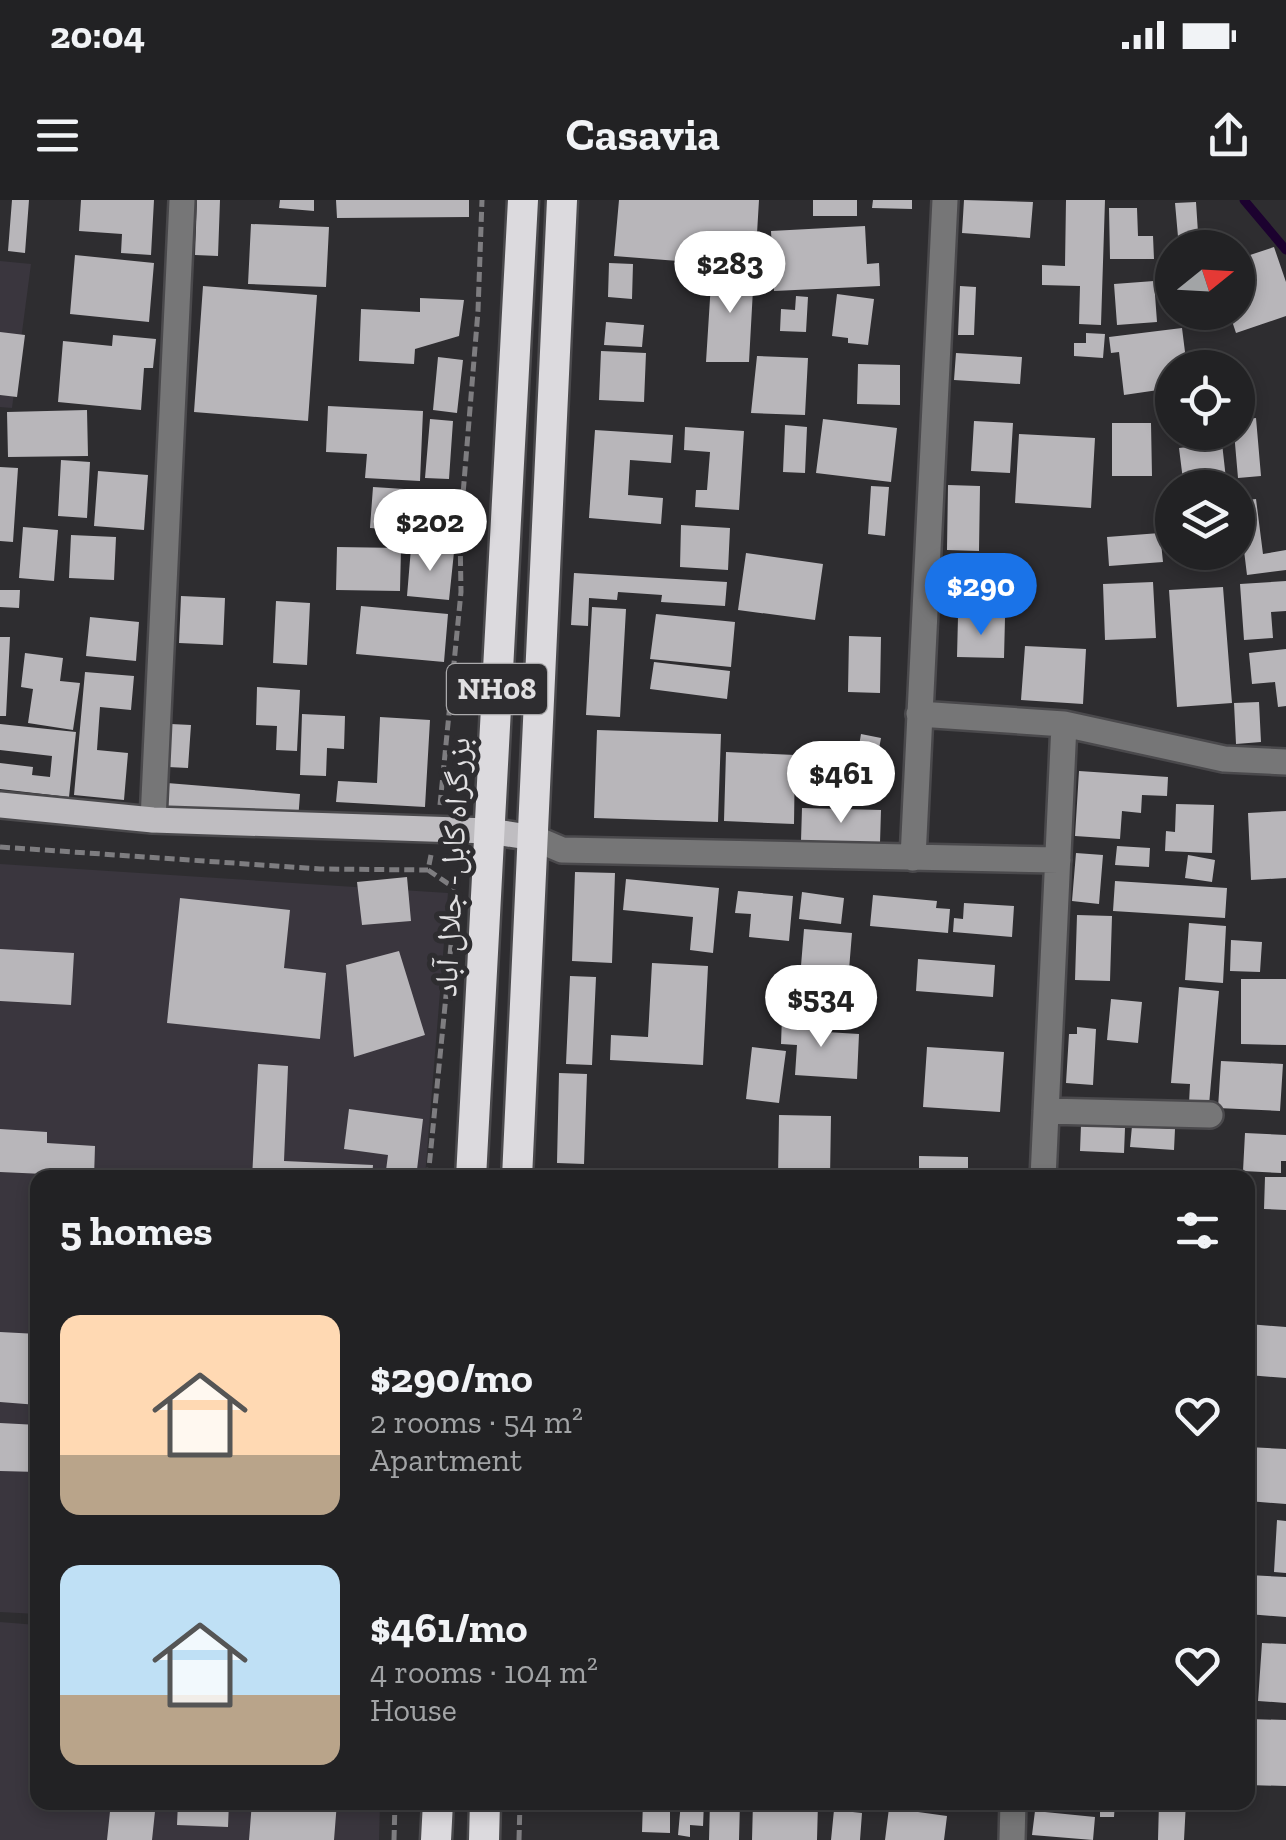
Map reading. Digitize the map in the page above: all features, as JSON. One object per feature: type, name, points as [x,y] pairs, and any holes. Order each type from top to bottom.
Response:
[{"type":"highway","name":"بزرگراه کابل- جلال آباد","points":[[471,1170],[524,200]]},
{"type":"highway","name":"NH08","points":[[517,1170],[562,200]]},
{"type":"highway","points":[[436,1840],[438,1810]]},
{"type":"highway","points":[[484,1840],[486,1810]]},
{"type":"main road","points":[[0,805],[154,820],[490,831],[534,838]]},
{"type":"street","points":[[154,820],[182,200]]},
{"type":"street","points":[[913,858],[944,200]]},
{"type":"street","points":[[919,714],[1064,724],[1224,758],[1286,762]]},
{"type":"street","points":[[1043,1170],[1064,724]]},
{"type":"street","points":[[534,838],[562,850],[1058,860]]},
{"type":"street","points":[[1046,1111],[1210,1116]]},
{"type":"street","points":[[1012,1840],[1014,1810]]},
{"type":"path","points":[[428,870],[438,829],[461,592],[460,532],[478,311],[482,200]]},
{"type":"path","points":[[0,847],[320,869],[428,870],[456,890]]},
{"type":"path","points":[[429,1170],[452,928]]},
{"type":"path","points":[[394,1840],[395,1810]]},
{"type":"path","points":[[519,1840],[520,1810]]},
{"type":"shaded area","points":[[0,261],[31,264],[12,408],[0,407]]},
{"type":"shaded area","points":[[0,864],[448,893],[426,1170],[30,1170],[30,1614],[0,1612]]},
{"type":"shaded area","points":[[0,1622],[30,1624],[30,1810],[380,1810],[379,1840],[0,1840]]},
{"type":"building","points":[[12,200],[29,200],[25,253],[8,251]]},
{"type":"building","points":[[81,200],[154,200],[151,255],[121,253],[122,234],[79,231]]},
{"type":"building","points":[[197,200],[220,200],[218,256],[195,255]]},
{"type":"building","points":[[280,200],[314,200],[314,211],[279,208]]},
{"type":"building","points":[[336,200],[469,200],[469,217],[337,218]]},
{"type":"building","points":[[619,200],[759,200],[755,267],[614,256]]},
{"type":"building","points":[[813,200],[857,200],[857,216],[813,216]]},
{"type":"building","points":[[873,200],[912,200],[912,209],[872,208]]},
{"type":"building","points":[[964,200],[1033,202],[1030,238],[962,233]]},
{"type":"building","points":[[1066,200],[1105,200],[1101,325],[1079,324],[1080,286],[1042,285],[1042,265],[1065,266]]},
{"type":"building","points":[[1196,202],[1198,230],[1177,230],[1175,203]]},
{"type":"building","points":[[1109,208],[1137,208],[1138,236],[1153,236],[1154,259],[1110,259]]},
{"type":"building","points":[[251,224],[329,227],[326,287],[248,284]]},
{"type":"building","points":[[865,226],[867,264],[879,263],[880,286],[774,291],[771,231]]},
{"type":"building","points":[[1274,247],[1286,282],[1286,316],[1255,327],[1255,253]]},
{"type":"building","points":[[75,255],[154,263],[149,322],[70,314]]},
{"type":"building","points":[[609,263],[633,264],[632,299],[608,297]]},
{"type":"building","points":[[712,267],[754,271],[749,362],[706,362]]},
{"type":"building","points":[[1154,281],[1155,322],[1117,325],[1114,284]]},
{"type":"building","points":[[203,286],[317,295],[308,421],[194,412]]},
{"type":"building","points":[[960,286],[976,287],[974,335],[958,335]]},
{"type":"building","points":[[837,294],[874,299],[868,345],[832,336]]},
{"type":"building","points":[[796,296],[808,297],[806,332],[780,331],[781,309],[795,310]]},
{"type":"building","points":[[420,298],[464,300],[459,336],[415,349],[414,364],[359,361],[361,309],[420,312]]},
{"type":"building","points":[[606,322],[644,325],[642,347],[604,345]]},
{"type":"building","points":[[1182,330],[1185,350],[1155,350],[1155,390],[1124,395],[1119,352],[1111,353],[1109,337]]},
{"type":"building","points":[[0,332],[25,335],[17,397],[0,395]]},
{"type":"building","points":[[1086,333],[1105,334],[1103,358],[1074,356],[1074,343],[1086,343]]},
{"type":"building","points":[[113,335],[156,339],[153,368],[144,368],[141,410],[58,402],[63,341],[112,346]]},
{"type":"building","points":[[601,351],[646,353],[644,402],[599,400]]},
{"type":"building","points":[[956,353],[1022,357],[1020,384],[954,380]]},
{"type":"building","points":[[757,356],[808,358],[805,415],[751,413]]},
{"type":"building","points":[[438,357],[463,360],[457,413],[433,410]]},
{"type":"building","points":[[858,364],[900,365],[900,405],[857,404]]},
{"type":"building","points":[[328,406],[423,411],[420,481],[365,478],[367,454],[326,452]]},
{"type":"building","points":[[87,410],[88,456],[8,457],[7,412]]},
{"type":"building","points":[[1255,418],[1261,476],[1255,477],[1255,470],[1237,470],[1236,450],[1255,450]]},
{"type":"building","points":[[430,419],[453,421],[449,479],[425,478]]},
{"type":"building","points":[[823,419],[897,428],[891,482],[816,473]]},
{"type":"building","points":[[974,421],[1013,423],[1010,473],[971,471]]},
{"type":"building","points":[[1112,423],[1151,423],[1152,476],[1112,476]]},
{"type":"building","points":[[785,425],[807,427],[805,473],[783,472]]},
{"type":"building","points":[[685,427],[744,431],[739,510],[695,507],[696,490],[707,490],[710,452],[684,450]]},
{"type":"building","points":[[595,430],[673,435],[671,463],[630,460],[628,495],[663,498],[661,524],[589,518]]},
{"type":"building","points":[[1019,434],[1095,438],[1091,508],[1015,503]]},
{"type":"building","points":[[1179,450],[1223,450],[1225,470],[1182,470]]},
{"type":"building","points":[[61,460],[90,462],[87,518],[58,516]]},
{"type":"building","points":[[0,467],[18,468],[13,542],[0,541]]},
{"type":"building","points":[[98,471],[148,475],[144,530],[94,526]]},
{"type":"building","points":[[948,485],[980,486],[979,551],[947,550]]},
{"type":"building","points":[[871,486],[889,487],[885,536],[868,534]]},
{"type":"building","points":[[373,487],[420,490],[417,531],[370,528]]},
{"type":"building","points":[[1255,499],[1263,554],[1286,550],[1286,570],[1247,575],[1246,570],[1255,570]]},
{"type":"building","points":[[681,525],[730,528],[728,570],[680,567]]},
{"type":"building","points":[[23,527],[58,530],[54,581],[19,578]]},
{"type":"building","points":[[1155,533],[1155,563],[1109,566],[1107,537]]},
{"type":"building","points":[[71,535],[116,537],[114,580],[69,578]]},
{"type":"building","points":[[337,547],[401,548],[400,591],[336,590]]},
{"type":"building","points":[[411,548],[454,552],[449,600],[407,596]]},
{"type":"building","points":[[746,553],[823,564],[815,620],[738,610]]},
{"type":"building","points":[[574,573],[727,582],[725,606],[661,602],[662,595],[618,592],[617,600],[589,598],[588,626],[571,625]]},
{"type":"building","points":[[1286,581],[1286,611],[1271,612],[1273,638],[1244,640],[1240,584]]},
{"type":"building","points":[[1153,582],[1156,638],[1105,640],[1103,584]]},
{"type":"building","points":[[1223,587],[1232,703],[1177,707],[1169,590]]},
{"type":"building","points":[[0,590],[20,590],[19,608],[0,607]]},
{"type":"building","points":[[181,596],[225,598],[223,645],[179,643]]},
{"type":"building","points":[[276,601],[310,603],[307,665],[273,663]]},
{"type":"building","points":[[361,606],[448,614],[444,662],[356,654]]},
{"type":"building","points":[[592,607],[626,609],[620,717],[586,715]]},
{"type":"building","points":[[656,614],[735,622],[731,667],[650,659]]},
{"type":"building","points":[[90,617],[139,622],[136,661],[86,656]]},
{"type":"building","points":[[958,617],[1005,618],[1004,658],[957,657]]},
{"type":"building","points":[[849,636],[881,637],[880,693],[848,692]]},
{"type":"building","points":[[0,637],[10,637],[6,716],[0,716]]},
{"type":"building","points":[[1025,646],[1086,649],[1083,704],[1021,700]]},
{"type":"building","points":[[1286,649],[1286,706],[1278,707],[1275,682],[1252,684],[1249,653]]},
{"type":"building","points":[[25,653],[63,658],[60,681],[80,683],[73,730],[28,723],[33,689],[21,687]]},
{"type":"building","points":[[654,662],[730,671],[727,699],[650,689]]},
{"type":"building","points":[[85,672],[134,676],[131,710],[100,707],[97,750],[128,753],[124,800],[74,795]]},
{"type":"building","points":[[257,687],[300,690],[297,751],[276,750],[277,726],[256,725]]},
{"type":"building","points":[[1259,702],[1261,742],[1236,744],[1234,703]]},
{"type":"building","points":[[302,714],[345,716],[344,749],[327,748],[326,776],[300,775]]},
{"type":"building","points":[[380,717],[430,720],[425,807],[336,802],[338,781],[377,783]]},
{"type":"building","points":[[0,724],[76,732],[69,797],[0,789],[0,763],[33,767],[32,775],[50,777],[52,756],[0,750]]},
{"type":"building","points":[[171,724],[191,725],[188,768],[168,767]]},
{"type":"building","points":[[597,730],[721,734],[718,822],[594,818]]},
{"type":"building","points":[[861,734],[881,738],[869,802],[850,799]]},
{"type":"building","points":[[726,752],[795,755],[794,824],[724,821]]},
{"type":"building","points":[[1079,771],[1168,777],[1167,796],[1142,795],[1141,813],[1122,811],[1120,839],[1075,836]]},
{"type":"building","points":[[167,783],[300,794],[298,821],[165,810]]},
{"type":"building","points":[[1176,804],[1214,805],[1212,853],[1165,851],[1166,831],[1175,832]]},
{"type":"building","points":[[802,808],[881,810],[880,843],[801,841]]},
{"type":"building","points":[[1286,811],[1286,878],[1251,880],[1248,813]]},
{"type":"building","points":[[1117,846],[1150,848],[1149,867],[1115,865]]},
{"type":"building","points":[[1076,853],[1103,855],[1099,904],[1072,901]]},
{"type":"building","points":[[1188,855],[1215,860],[1212,882],[1185,878]]},
{"type":"building","points":[[575,872],[615,873],[612,963],[572,961]]},
{"type":"building","points":[[407,877],[411,921],[362,925],[357,882]]},
{"type":"building","points":[[626,879],[719,888],[713,953],[690,950],[693,917],[623,910]]},
{"type":"building","points":[[1115,881],[1227,888],[1225,918],[1113,911]]},
{"type":"building","points":[[738,891],[793,896],[789,941],[749,937],[751,914],[735,913]]},
{"type":"building","points":[[802,892],[844,898],[841,924],[799,919]]},
{"type":"building","points":[[873,895],[937,901],[936,908],[950,909],[948,933],[870,926]]},
{"type":"building","points":[[180,898],[290,910],[284,968],[326,973],[320,1039],[167,1023]]},
{"type":"building","points":[[964,903],[1014,906],[1012,937],[953,932],[954,918],[963,919]]},
{"type":"building","points":[[1077,915],[1112,916],[1110,981],[1075,980]]},
{"type":"building","points":[[1189,923],[1226,926],[1223,983],[1185,980]]},
{"type":"building","points":[[804,929],[852,933],[848,982],[800,978]]},
{"type":"building","points":[[1231,940],[1262,942],[1260,972],[1230,971]]},
{"type":"building","points":[[0,949],[74,953],[71,1005],[0,1001]]},
{"type":"building","points":[[399,951],[425,1035],[354,1057],[346,965]]},
{"type":"building","points":[[918,959],[995,965],[993,997],[916,991]]},
{"type":"building","points":[[652,963],[708,966],[703,1065],[610,1060],[611,1035],[648,1037]]},
{"type":"building","points":[[570,976],[596,977],[592,1065],[566,1064]]},
{"type":"building","points":[[1241,979],[1286,979],[1286,1045],[1241,1044]]},
{"type":"building","points":[[1179,987],[1219,991],[1209,1105],[1189,1103],[1190,1084],[1171,1083]]},
{"type":"building","points":[[1111,999],[1142,1002],[1138,1043],[1107,1040]]},
{"type":"building","points":[[782,1017],[810,1019],[810,1031],[859,1034],[857,1079],[795,1075],[797,1045],[781,1044]]},
{"type":"building","points":[[1077,1027],[1096,1029],[1093,1085],[1066,1083],[1069,1034],[1077,1034]]},
{"type":"building","points":[[752,1047],[786,1051],[779,1103],[746,1099]]},
{"type":"building","points":[[927,1047],[1004,1052],[1000,1112],[923,1107]]},
{"type":"building","points":[[1221,1061],[1283,1064],[1280,1111],[1218,1108]]},
{"type":"building","points":[[258,1064],[288,1066],[284,1161],[373,1165],[373,1170],[252,1170]]},
{"type":"building","points":[[559,1073],[587,1074],[584,1164],[557,1163]]},
{"type":"building","points":[[349,1109],[423,1119],[417,1170],[386,1170],[388,1155],[344,1149]]},
{"type":"building","points":[[779,1115],[831,1116],[830,1170],[778,1170]]},
{"type":"building","points":[[1081,1125],[1125,1128],[1124,1153],[1080,1151]]},
{"type":"building","points":[[1132,1126],[1175,1129],[1174,1150],[1130,1147]]},
{"type":"building","points":[[0,1129],[47,1132],[47,1143],[95,1146],[94,1170],[0,1172]]},
{"type":"building","points":[[1245,1133],[1286,1135],[1286,1161],[1281,1161],[1281,1173],[1243,1170]]},
{"type":"building","points":[[919,1156],[968,1157],[968,1170],[919,1170]]},
{"type":"building","points":[[1265,1177],[1286,1177],[1286,1210],[1264,1209]]},
{"type":"building","points":[[1255,1325],[1286,1327],[1286,1378],[1255,1376]]},
{"type":"building","points":[[0,1332],[30,1334],[30,1404],[0,1402]]},
{"type":"building","points":[[0,1423],[30,1425],[30,1472],[0,1471]]},
{"type":"building","points":[[1255,1447],[1286,1449],[1286,1504],[1255,1502]]},
{"type":"building","points":[[1277,1520],[1286,1521],[1286,1573],[1274,1572]]},
{"type":"building","points":[[1255,1575],[1286,1577],[1286,1617],[1255,1615]]},
{"type":"building","points":[[1262,1643],[1286,1644],[1286,1703],[1258,1701]]},
{"type":"building","points":[[1255,1719],[1286,1720],[1286,1786],[1255,1785]]},
{"type":"building","points":[[110,1810],[155,1810],[152,1840],[107,1840]]},
{"type":"building","points":[[178,1810],[229,1810],[228,1827],[177,1825]]},
{"type":"building","points":[[251,1810],[336,1810],[334,1840],[249,1840]]},
{"type":"building","points":[[643,1810],[670,1810],[670,1833],[642,1832]]},
{"type":"building","points":[[680,1810],[704,1810],[703,1826],[690,1825],[690,1837],[678,1835]]},
{"type":"building","points":[[710,1810],[740,1810],[739,1840],[709,1840]]},
{"type":"building","points":[[753,1810],[818,1810],[817,1840],[752,1840]]},
{"type":"building","points":[[834,1810],[862,1813],[860,1840],[831,1840]]},
{"type":"building","points":[[889,1810],[947,1816],[944,1840],[885,1840]]},
{"type":"building","points":[[1100,1810],[1114,1810],[1114,1817],[1100,1817]]},
{"type":"building","points":[[1159,1810],[1186,1810],[1184,1840],[1158,1840]]},
{"type":"building","points":[[1035,1811],[1095,1817],[1093,1840],[1032,1835]]},
{"type":"waterway","points":[[1244,200],[1286,250]]}]
